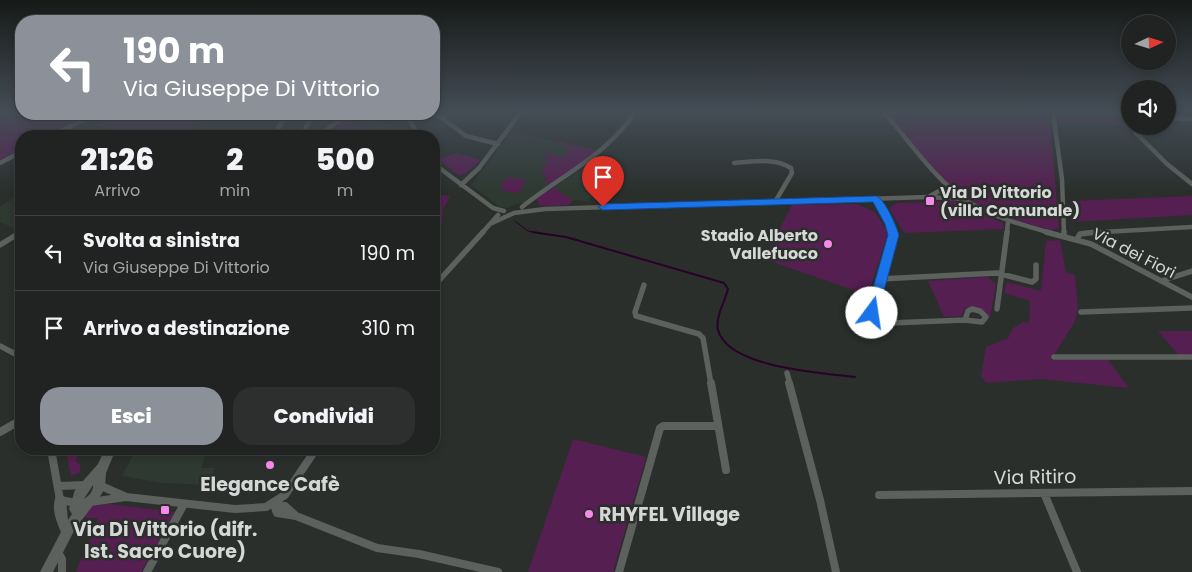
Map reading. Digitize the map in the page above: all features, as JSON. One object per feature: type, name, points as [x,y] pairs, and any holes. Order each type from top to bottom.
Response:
[{"type":"main road","points":[[46,572],[82,503],[97,494],[95,484],[108,455]]},
{"type":"main road","points":[[60,500],[61,519],[69,528]]},
{"type":"street","points":[[477,139],[498,144]]},
{"type":"street","points":[[461,185],[479,168],[502,139]]},
{"type":"street","points":[[521,209],[532,199],[606,148],[615,139]]},
{"type":"street","name":"Via dei Fiori","points":[[907,139],[943,181],[964,199],[1008,221],[1077,238],[1100,248],[1192,297]]},
{"type":"street","points":[[1057,139],[1062,179],[1064,235]]},
{"type":"street","points":[[1142,139],[1167,164],[1192,184]]},
{"type":"street","points":[[0,163],[15,155]]},
{"type":"street","points":[[734,163],[778,162],[786,164],[791,168],[792,173],[775,202]]},
{"type":"street","points":[[440,169],[503,214]]},
{"type":"street","points":[[1185,179],[1192,178]]},
{"type":"street","points":[[928,197],[938,191],[943,181]]},
{"type":"street","points":[[938,191],[954,192]]},
{"type":"street","points":[[944,198],[954,192]]},
{"type":"street","points":[[529,208],[928,197],[964,199]]},
{"type":"street","points":[[532,199],[538,208]]},
{"type":"street","points":[[529,208],[532,199]]},
{"type":"street","points":[[876,199],[893,232],[872,310],[874,318],[880,322],[890,323],[965,320]]},
{"type":"street","points":[[440,279],[490,224],[503,214],[529,208],[545,209]]},
{"type":"street","points":[[997,309],[1008,221]]},
{"type":"street","points":[[1077,238],[1080,234],[1089,232],[1192,227]]},
{"type":"street","points":[[0,245],[15,236]]},
{"type":"street","points":[[880,279],[1001,274],[1034,282],[1036,279],[1036,265]]},
{"type":"street","points":[[1161,281],[1192,271]]},
{"type":"street","points":[[644,286],[635,312],[636,316],[699,334],[703,338],[726,470]]},
{"type":"street","points":[[1081,312],[1192,308]]},
{"type":"street","points":[[0,346],[15,354]]},
{"type":"street","points":[[1054,357],[1192,357]]},
{"type":"street","points":[[787,373],[820,500],[836,572]]},
{"type":"street","points":[[0,432],[15,423]]},
{"type":"street","points":[[619,572],[660,428],[663,426],[718,426]]},
{"type":"street","points":[[52,455],[60,500],[64,502],[82,503],[126,497],[251,510],[274,505],[283,497],[312,455]]},
{"type":"street","points":[[59,486],[95,484],[126,497]]},
{"type":"street","name":"Via Ritiro","points":[[879,495],[1192,491]]},
{"type":"street","points":[[1044,493],[1077,572]]},
{"type":"street","points":[[147,572],[184,504]]},
{"type":"street","points":[[274,505],[277,514],[296,516],[377,548],[466,568],[498,572]]},
{"type":"street","points":[[56,554],[59,554],[62,559],[62,572]]},
{"type":"shaded area","points":[[0,139],[15,139],[15,152],[0,160]]},
{"type":"shaded area","points":[[506,139],[542,139],[599,151],[523,203],[508,208],[500,207],[471,185]]},
{"type":"shaded area","points":[[909,139],[1051,139],[1059,228],[1052,230],[1029,224],[1006,217],[973,203],[952,187],[932,167]]},
{"type":"shaded area","points":[[555,141],[599,151],[550,185],[547,183],[542,170],[549,159],[544,157],[546,154],[564,157],[570,147],[555,143]]},
{"type":"shaded area","points":[[457,153],[480,160],[475,166],[460,176],[443,164],[440,159]]},
{"type":"shaded area","points":[[591,163],[616,163],[589,201],[573,200],[568,205],[540,206],[536,199]]},
{"type":"shaded area","points":[[507,177],[526,180],[519,193],[505,191],[500,188]]},
{"type":"shaded area","points":[[558,185],[557,191],[573,200],[568,205],[540,206],[536,199]]},
{"type":"shaded area","points":[[440,195],[450,196],[443,210],[442,224],[440,226]]},
{"type":"shaded area","points":[[1192,196],[1192,215],[1072,222],[1070,201]]},
{"type":"shaded area","points":[[15,197],[15,229],[0,222],[0,206]]},
{"type":"shaded area","points":[[956,201],[1003,223],[1004,229],[904,233],[890,210],[890,207],[897,203]]},
{"type":"shaded area","name":"Stadio Alberto Vallefuoco","points":[[857,204],[875,212],[888,233],[868,295],[764,259],[792,205]]},
{"type":"shaded area","points":[[1060,240],[1066,272],[1075,275],[1078,309],[1074,323],[1051,360],[1108,360],[1129,388],[1041,379],[986,383],[981,376],[986,347],[1008,338],[1013,328],[1023,322],[1029,323],[1030,301],[1004,293],[1007,282],[1041,291],[1046,241]]},
{"type":"shaded area","points":[[987,277],[996,284],[990,318],[976,308],[965,308],[961,316],[944,317],[928,281]]},
{"type":"shaded area","points":[[1158,331],[1192,331],[1192,357],[1180,357]]},
{"type":"shaded area","name":"RHYFEL Village","points":[[573,439],[646,457],[613,572],[528,572]]},
{"type":"shaded area","points":[[67,455],[77,455],[76,461],[80,465],[80,472],[71,476]]},
{"type":"shaded area","points":[[133,455],[205,455],[201,468],[215,468],[208,485],[162,483],[122,476]]},
{"type":"shaded area","points":[[110,504],[175,512],[141,572],[76,572],[98,518],[84,518],[91,505]]},
{"type":"waterway","points":[[515,221],[528,231],[540,233]]},
{"type":"waterway","points":[[532,232],[566,237],[724,283],[728,289],[717,325],[725,343],[739,353],[757,361],[800,370],[855,377]]},
{"type":"place","name":"Via Di Vittorio (villa Comunale)","points":[[930,201]]},
{"type":"place","name":"Stadio Alberto Vallefuoco","points":[[828,244]]},
{"type":"place","name":"Elegance Cafè","points":[[270,465]]},
{"type":"place","name":"Via Di Vittorio (difr. Ist. Sacro Cuore)","points":[[165,510]]},
{"type":"place","name":"RHYFEL Village","points":[[589,514]]},
{"type":"route","points":[[603,207],[876,199],[893,230],[893,239],[872,313]]}]
